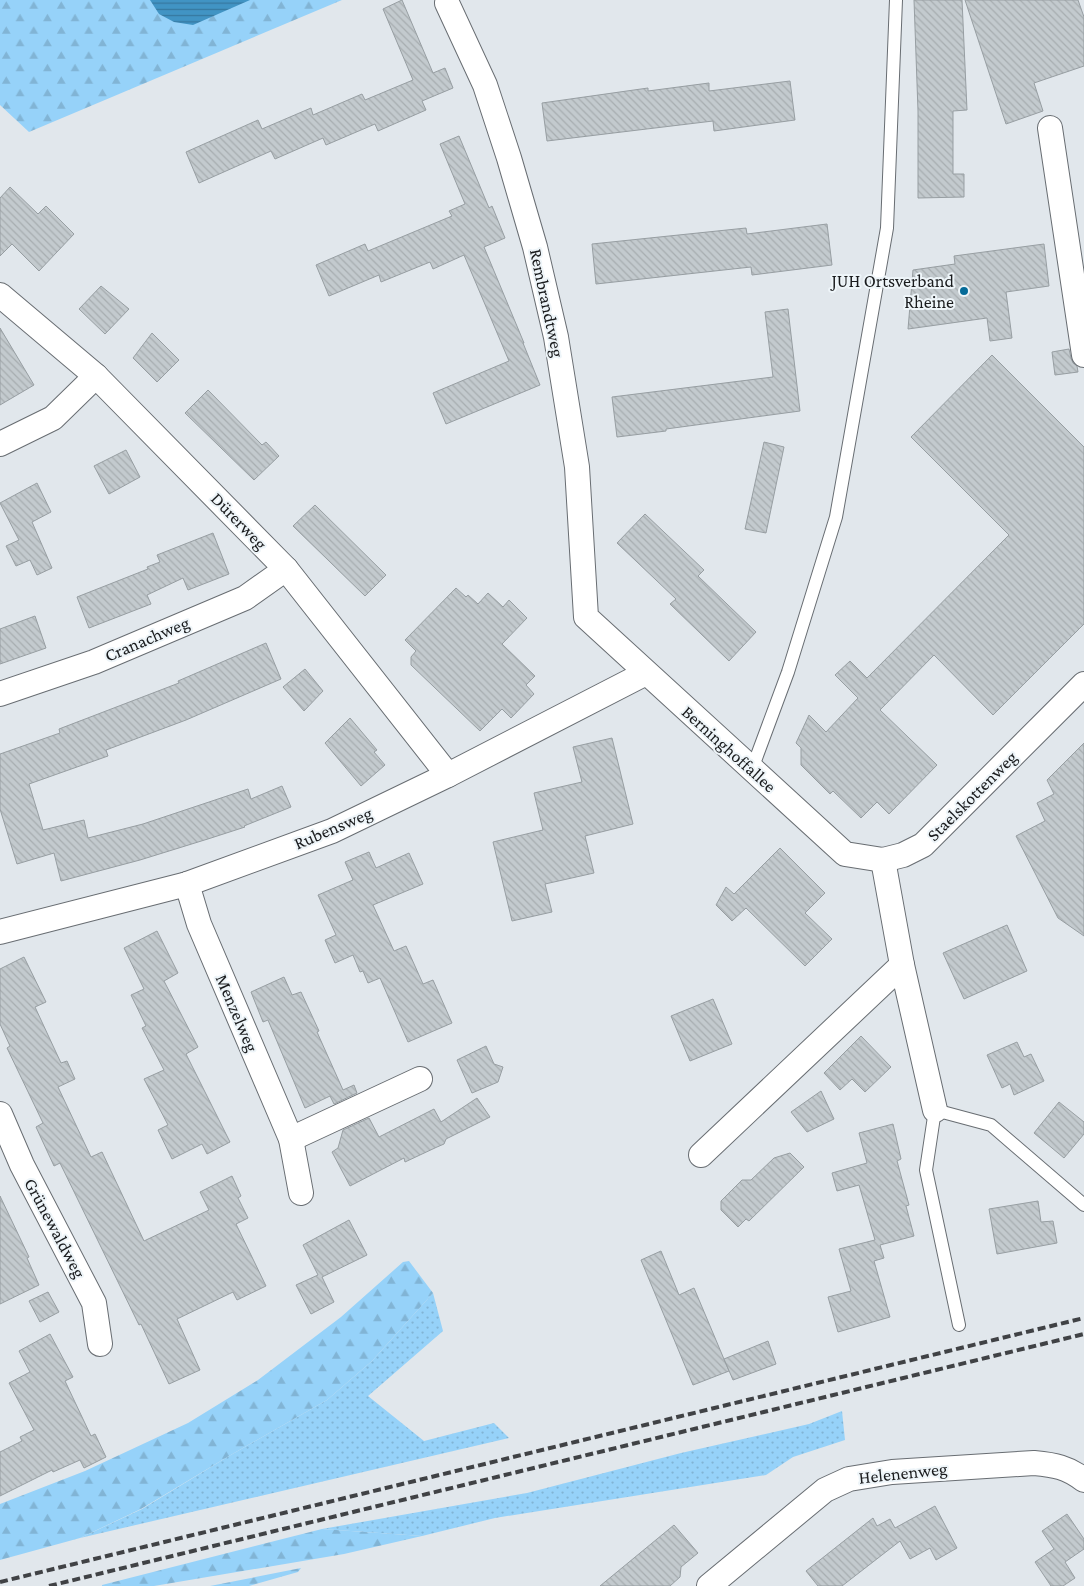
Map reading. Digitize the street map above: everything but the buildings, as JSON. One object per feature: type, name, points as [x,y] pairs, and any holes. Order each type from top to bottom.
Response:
[{"type":"street","name":"Rembrandtweg","points":[[447,3],[485,85],[509,158],[535,247],[556,337],[577,467],[586,617]]},
{"type":"street","points":[[1050,128],[1084,355]]},
{"type":"street","name":"Dürerweg","points":[[0,295],[96,376],[286,570],[448,775]]},
{"type":"street","points":[[0,444],[53,418],[96,376]]},
{"type":"street","name":"Cranachweg","points":[[0,694],[94,662],[245,598],[286,570]]},
{"type":"street","name":"Berninghoffallee","points":[[586,617],[845,854],[883,860]]},
{"type":"street","name":"Rubensweg","points":[[0,932],[187,884],[332,831],[448,775],[646,673]]},
{"type":"street","name":"Staelskottenweg","points":[[883,860],[903,855],[923,845],[1084,684]]},
{"type":"street","points":[[883,860],[902,965],[935,1110]]},
{"type":"street","name":"Menzelweg","points":[[187,884],[199,924],[291,1140],[301,1192]]},
{"type":"street","points":[[701,1155],[902,965]]},
{"type":"street","points":[[291,1140],[420,1079]]},
{"type":"street","name":"Grünewaldweg","points":[[0,1114],[22,1165],[94,1302],[100,1344]]},
{"type":"street","name":"Helenenweg","points":[[709,1586],[825,1490],[849,1479],[892,1472],[1034,1463],[1056,1465],[1078,1476]]},
{"type":"lane","points":[[752,770],[788,672],[836,517],[887,228],[896,0]]},
{"type":"lane","points":[[959,1325],[926,1170],[935,1110],[991,1125],[1084,1205]]},
{"type":"green space","points":[[0,0],[342,0],[29,132],[0,105]]},
{"type":"green space","points":[[409,1261],[433,1293],[372,1361],[327,1400],[141,1509],[80,1538],[0,1560],[0,1504],[85,1471],[188,1423],[258,1380],[341,1317],[403,1262]]},
{"type":"green space","points":[[433,1293],[443,1331],[368,1396],[424,1441],[494,1423],[509,1438],[80,1538],[142,1509],[327,1400],[372,1361]]},
{"type":"green space","points":[[842,1411],[845,1440],[793,1457],[766,1475],[495,1518],[422,1536],[322,1529],[527,1493],[681,1453],[809,1424]]},
{"type":"green space","points":[[322,1529],[422,1536],[344,1554],[154,1586],[102,1586],[102,1585]]},
{"type":"green space","points":[[301,1568],[298,1572],[249,1586],[210,1586]]},
{"type":"shaded area","points":[[150,0],[250,0],[193,25],[174,22],[159,14]]},
{"type":"railway","points":[[0,1582],[1084,1318]]},
{"type":"railway","points":[[49,1586],[1084,1334]]},
{"type":"place","name":"JUH Ortsverband Rheine","points":[[964,291]]}]
